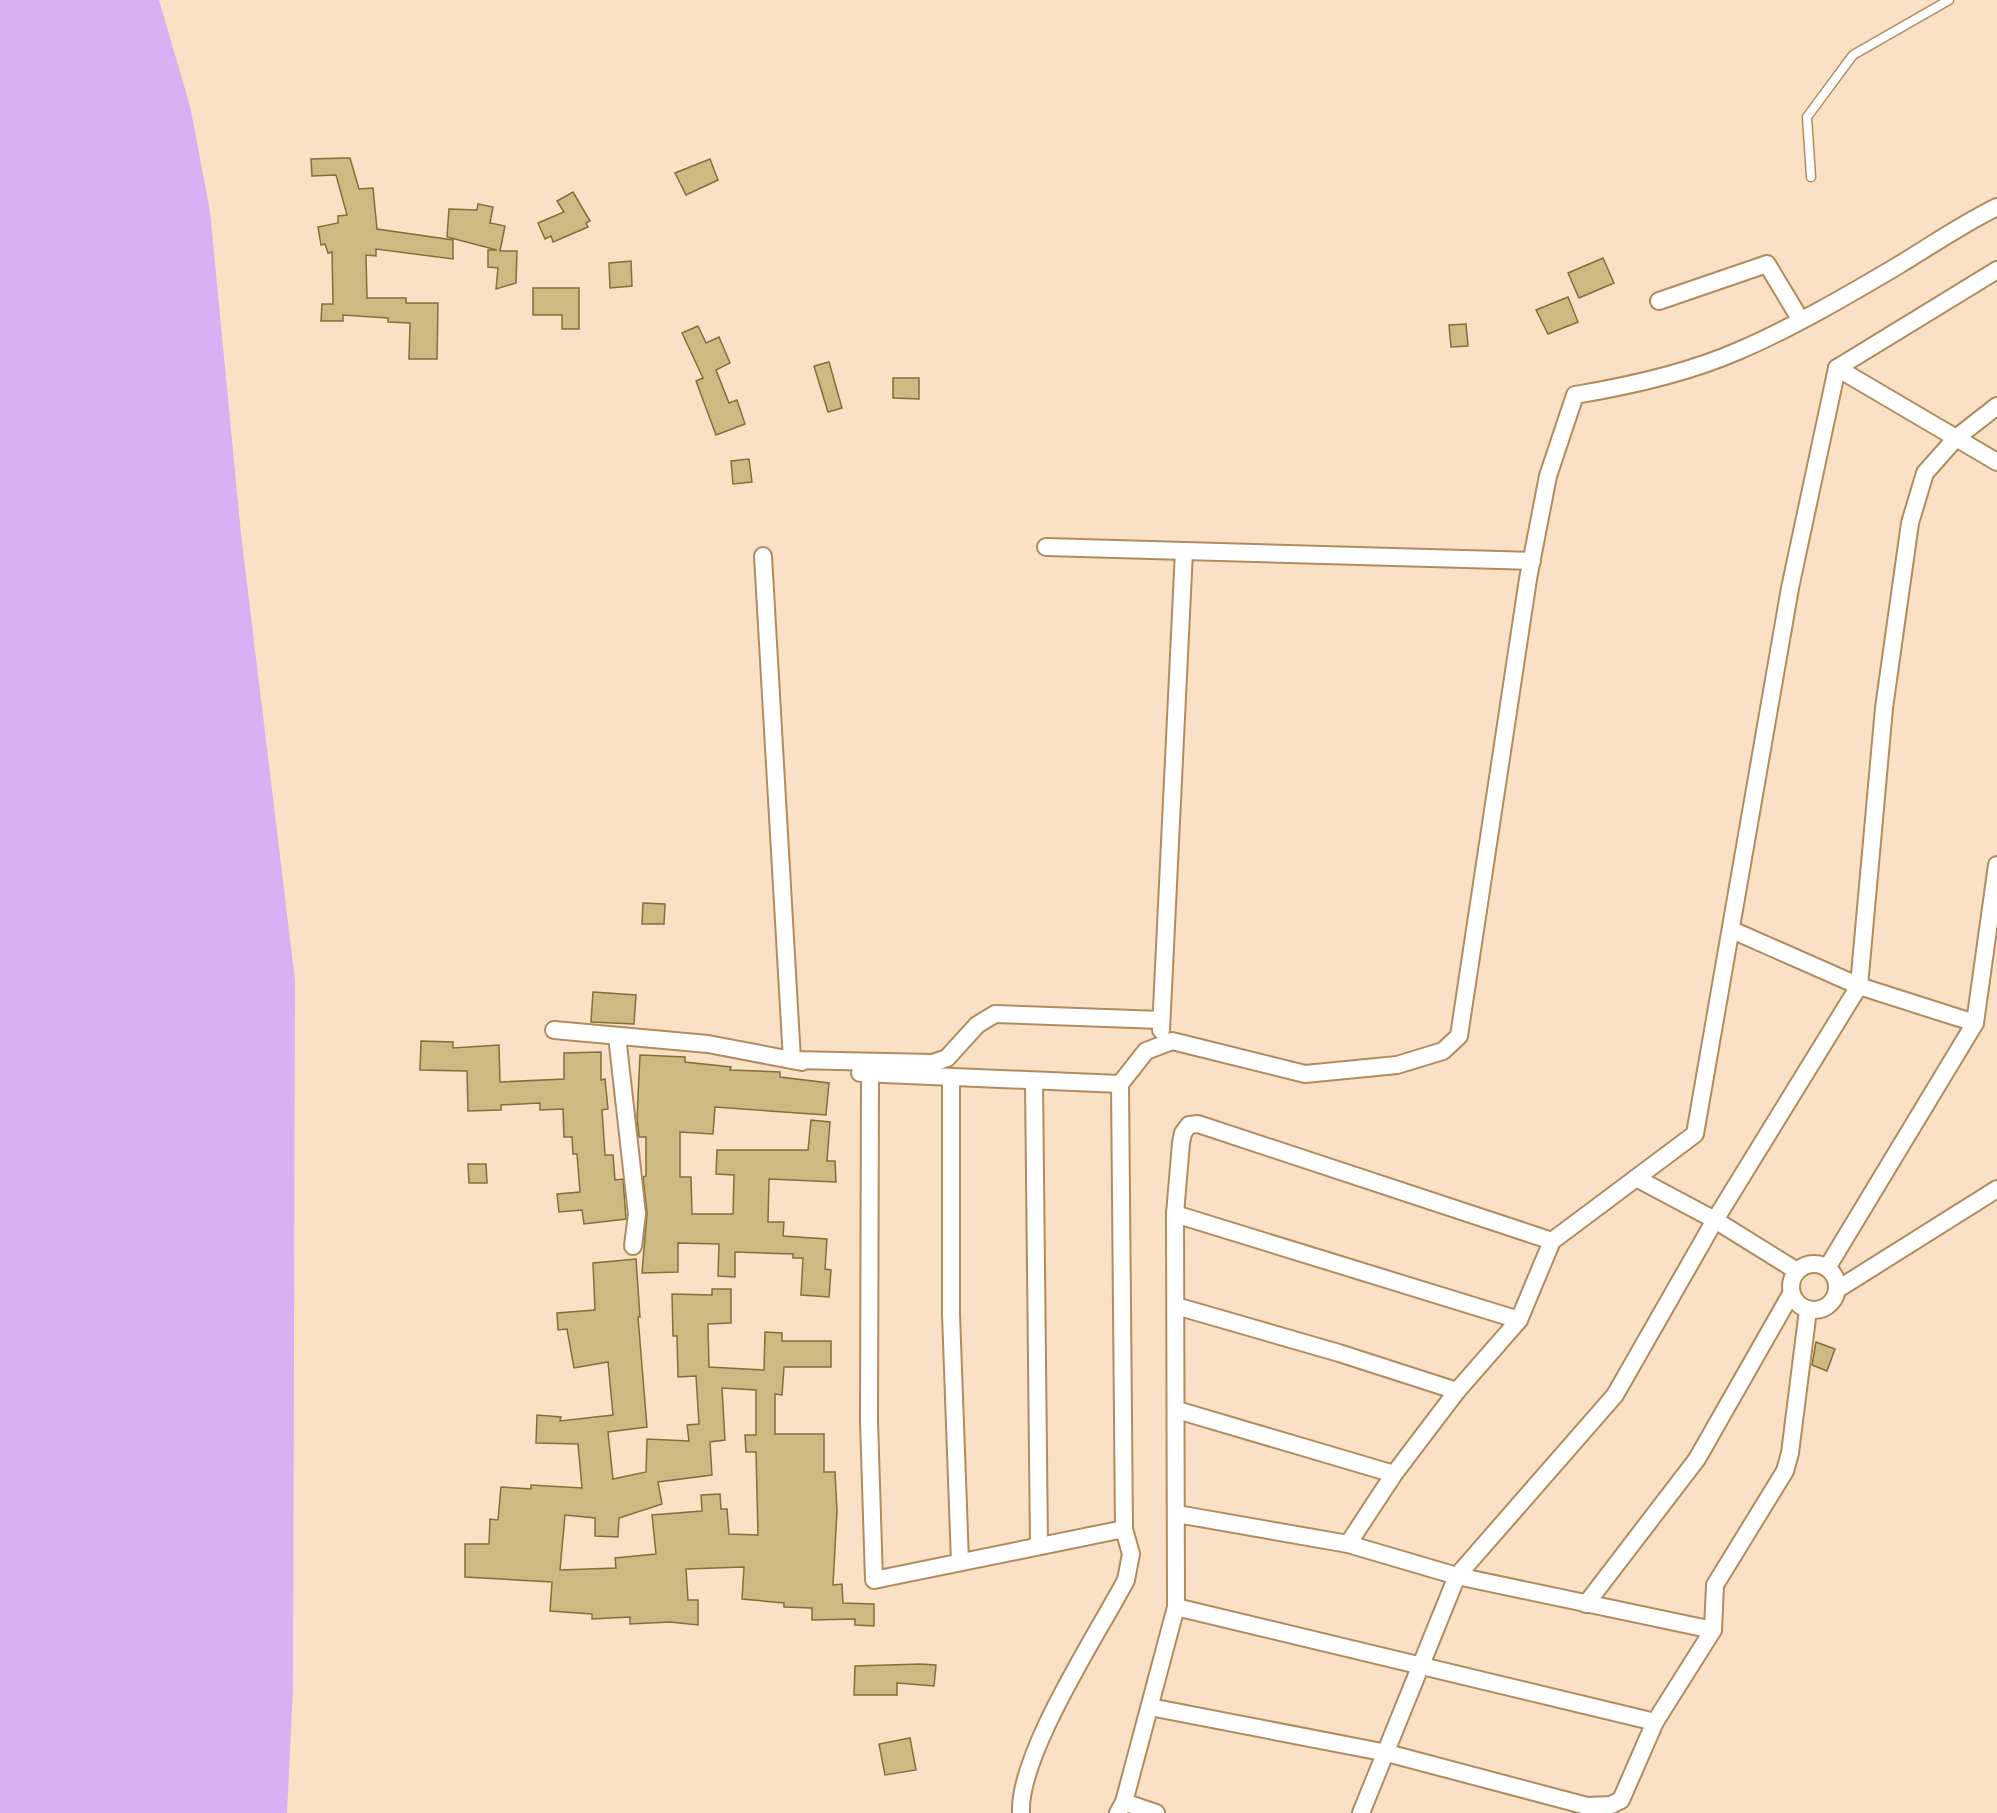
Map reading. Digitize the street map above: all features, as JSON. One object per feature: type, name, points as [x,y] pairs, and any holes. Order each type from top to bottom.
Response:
[{"type":"street","points":[[1021,1813],[1020,1797],[1045,1729],[1126,1580],[1131,1554],[1124,1529],[1120,1084],[1146,1051],[1172,1041],[1305,1074],[1396,1065],[1443,1051],[1459,1036],[1532,561],[1548,476],[1575,395],[1605,390],[1715,359],[1764,339],[1899,265],[1958,226],[1997,207]]},
{"type":"street","points":[[1659,301],[1767,264],[1800,319]]},
{"type":"street","points":[[1348,1544],[1394,1474],[1457,1391],[1519,1320],[1552,1240],[1695,1134],[1792,577],[1837,368],[1997,270]]},
{"type":"street","points":[[1837,368],[1997,462]]},
{"type":"street","points":[[1361,1813],[1457,1576],[1615,1395],[1715,1220],[1859,986],[1884,708],[1910,523],[1925,474],[1956,438],[1997,406]]},
{"type":"street","points":[[1046,547],[1532,561]]},
{"type":"street","points":[[1160,1046],[1184,551]]},
{"type":"street","points":[[763,556],[792,1060]]},
{"type":"street","points":[[1827,1268],[1975,1023],[1997,865]]},
{"type":"street","points":[[1732,930],[1859,986],[1975,1023]]},
{"type":"street","points":[[792,1060],[933,1063],[947,1059],[977,1025],[996,1014],[1161,1020]]},
{"type":"street","points":[[554,1030],[708,1044],[870,1075],[1120,1084]]},
{"type":"street","points":[[617,1036],[637,1214],[633,1246]]},
{"type":"street","points":[[870,1075],[869,1421],[874,1580],[1124,1529]]},
{"type":"street","points":[[951,1079],[951,1314],[960,1562]]},
{"type":"street","points":[[1034,1082],[1039,1546]]},
{"type":"street","points":[[1156,1813],[1121,1808],[1176,1607],[1178,1514],[1175,1214],[1183,1133],[1189,1125],[1198,1124],[1552,1240]]},
{"type":"street","points":[[1636,1178],[1715,1220],[1797,1271]]},
{"type":"street","points":[[1838,1289],[1997,1189]]},
{"type":"street","points":[[1175,1214],[1519,1320]]},
{"type":"street","points":[[1586,1604],[1696,1458],[1791,1294],[1792,1278],[1797,1271],[1811,1264],[1827,1268],[1837,1281],[1836,1297],[1825,1309],[1808,1310],[1795,1301],[1791,1294]]},
{"type":"street","points":[[1176,1306],[1340,1353],[1457,1391]]},
{"type":"street","points":[[1150,1707],[1387,1753],[1587,1806],[1611,1805],[1621,1800],[1655,1722],[1713,1630],[1715,1585],[1785,1471],[1790,1453],[1808,1310]]},
{"type":"street","points":[[1177,1410],[1394,1474]]},
{"type":"street","points":[[1178,1514],[1348,1544],[1457,1576],[1713,1630]]},
{"type":"street","points":[[1176,1607],[1655,1722]]},
{"type":"lane","points":[[1811,177],[1807,117],[1853,55],[1949,0]]},
{"type":"shaded area","points":[[0,0],[159,0],[190,106],[210,211],[241,534],[295,980],[293,1688],[287,1813],[0,1813]]},
{"type":"building","points":[[350,158],[359,189],[373,188],[377,229],[453,240],[453,259],[376,249],[376,256],[366,255],[367,298],[406,298],[406,303],[438,303],[437,359],[409,359],[410,323],[388,322],[388,318],[343,315],[343,321],[321,321],[322,304],[333,304],[332,252],[328,253],[325,244],[321,245],[318,227],[338,223],[338,216],[347,215],[336,175],[312,176],[311,159]]},
{"type":"building","points":[[710,159],[718,180],[686,195],[675,173]]},
{"type":"building","points":[[573,192],[590,221],[586,223],[588,227],[553,242],[551,236],[545,239],[538,223],[564,212],[557,201]]},
{"type":"building","points":[[478,204],[493,207],[490,223],[505,226],[500,251],[517,251],[516,283],[496,289],[498,268],[488,267],[488,250],[497,250],[447,237],[449,209],[477,210]]},
{"type":"building","points":[[1603,258],[1614,283],[1579,298],[1568,273]]},
{"type":"building","points":[[631,261],[632,286],[610,288],[609,263]]},
{"type":"building","points":[[533,288],[579,288],[579,329],[562,329],[562,315],[533,315]]},
{"type":"building","points":[[1568,297],[1578,322],[1548,334],[1536,310]]},
{"type":"building","points":[[1466,324],[1468,346],[1451,347],[1449,325]]},
{"type":"building","points":[[698,326],[706,343],[719,337],[730,363],[716,370],[729,403],[737,400],[745,424],[716,435],[696,381],[703,378],[682,333]]},
{"type":"building","points":[[829,362],[842,408],[828,412],[814,366]]},
{"type":"building","points":[[893,378],[919,378],[919,399],[893,398]]},
{"type":"building","points":[[749,459],[752,482],[733,484],[731,461]]},
{"type":"building","points":[[643,903],[665,904],[664,924],[642,924]]},
{"type":"building","points":[[593,992],[636,995],[634,1024],[591,1022]]},
{"type":"building","points":[[421,1041],[453,1042],[453,1048],[499,1045],[500,1082],[564,1079],[564,1053],[601,1052],[601,1080],[605,1079],[608,1109],[602,1110],[605,1155],[613,1155],[615,1180],[623,1179],[626,1219],[584,1224],[582,1210],[559,1212],[557,1194],[580,1192],[577,1154],[573,1154],[572,1137],[564,1137],[563,1109],[540,1110],[540,1103],[501,1105],[501,1110],[468,1111],[467,1071],[420,1070]]},
{"type":"building","points":[[640,1055],[685,1057],[685,1062],[731,1067],[730,1070],[780,1072],[780,1077],[829,1083],[826,1115],[715,1107],[713,1134],[680,1132],[680,1177],[691,1177],[692,1214],[733,1214],[734,1175],[716,1174],[717,1150],[808,1150],[811,1120],[830,1122],[827,1161],[835,1161],[836,1182],[769,1179],[768,1222],[784,1222],[783,1236],[827,1239],[825,1269],[831,1270],[829,1297],[801,1295],[803,1258],[793,1258],[793,1254],[735,1252],[735,1277],[718,1276],[719,1244],[678,1243],[678,1272],[642,1273],[647,1213],[643,1177],[646,1176],[646,1137],[639,1137],[637,1118]]},
{"type":"building","points":[[468,1164],[486,1164],[487,1183],[469,1183]]},
{"type":"building","points":[[636,1259],[647,1427],[608,1432],[613,1479],[646,1472],[647,1439],[689,1441],[687,1425],[699,1424],[696,1376],[678,1377],[677,1336],[673,1336],[672,1294],[712,1295],[712,1289],[731,1289],[731,1323],[708,1324],[709,1367],[764,1370],[765,1332],[782,1333],[782,1341],[831,1341],[831,1367],[784,1367],[782,1395],[775,1394],[775,1434],[824,1434],[824,1472],[835,1472],[837,1511],[833,1585],[842,1584],[843,1603],[874,1604],[874,1626],[855,1625],[855,1619],[812,1620],[812,1608],[784,1607],[784,1603],[742,1599],[744,1567],[686,1569],[688,1600],[698,1600],[698,1625],[670,1622],[630,1624],[630,1617],[592,1619],[592,1614],[550,1611],[552,1582],[465,1577],[465,1544],[489,1544],[490,1519],[498,1520],[501,1487],[531,1489],[531,1485],[582,1488],[578,1444],[536,1443],[537,1415],[561,1417],[560,1421],[613,1415],[608,1362],[574,1368],[567,1329],[558,1330],[557,1313],[595,1310],[593,1263]],"holes":[[[722,1388],[756,1390],[756,1435],[745,1435],[746,1452],[756,1452],[758,1535],[729,1534],[727,1509],[721,1509],[720,1494],[701,1495],[702,1511],[652,1515],[656,1554],[615,1558],[616,1568],[560,1570],[565,1515],[595,1518],[595,1536],[618,1537],[619,1518],[662,1504],[658,1482],[712,1475],[710,1442],[725,1440]]]},
{"type":"building","points":[[1816,1342],[1835,1349],[1827,1371],[1812,1365]]},
{"type":"building","points":[[936,1665],[934,1686],[897,1683],[897,1695],[854,1695],[855,1666]]},
{"type":"building","points":[[910,1738],[916,1770],[885,1775],[879,1744]]}]
